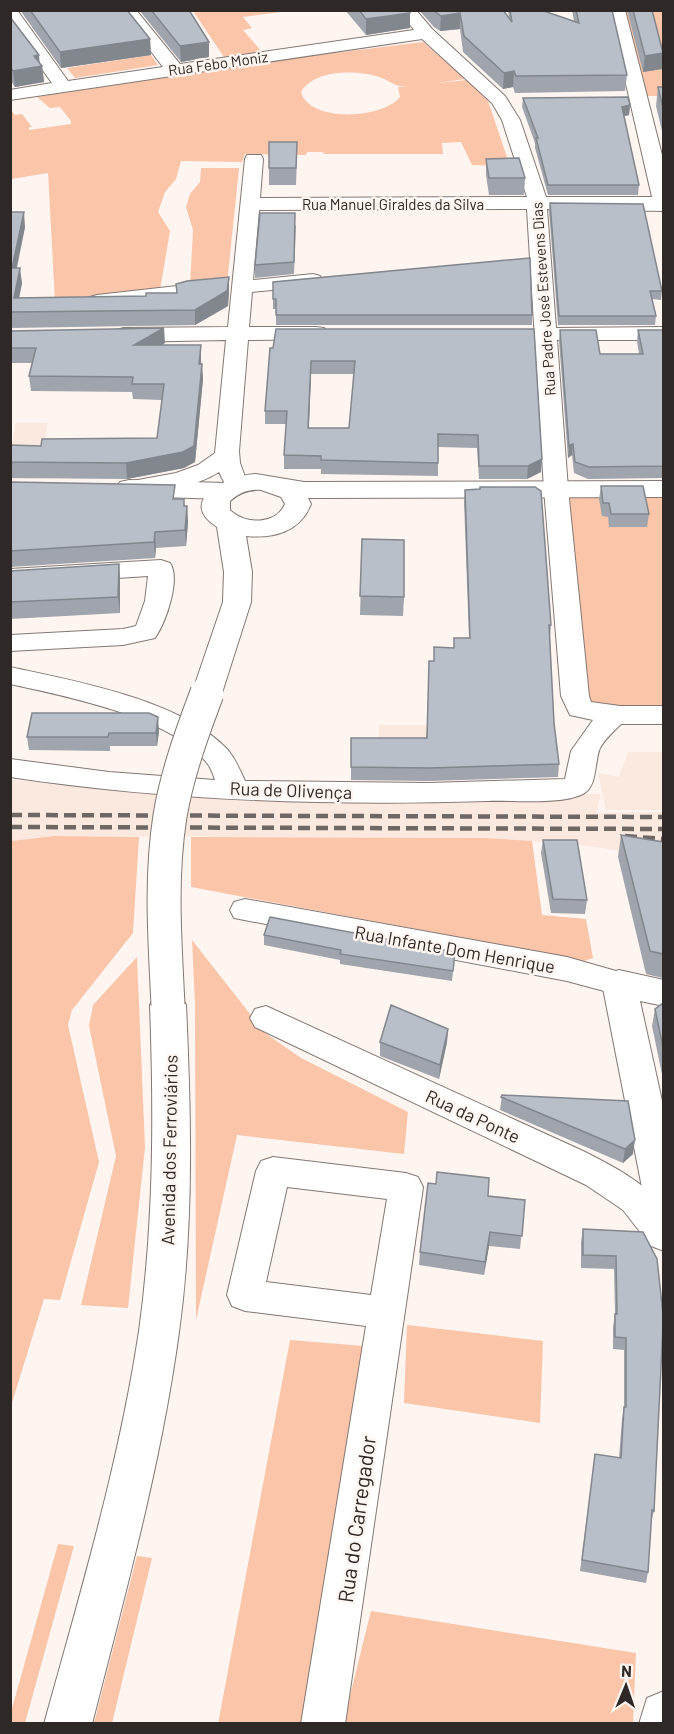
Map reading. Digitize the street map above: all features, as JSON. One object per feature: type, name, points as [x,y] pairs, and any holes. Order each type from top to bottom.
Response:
[{"type":"main road","points":[[117,488],[226,501],[249,482],[286,494],[383,490],[663,489]]},
{"type":"main road","points":[[226,501],[242,527],[270,527],[287,520],[286,494]]},
{"type":"main road","name":"Avenida dos Ferroviários","points":[[68,1724],[129,1492],[159,1333],[172,1196],[172,1126],[164,903],[168,834],[179,777],[237,602],[240,576],[226,501]]},
{"type":"main road","name":"Avenida dos Ferroviários","points":[[240,576],[270,527]]},
{"type":"main road","points":[[619,983],[663,1203]]},
{"type":"main road","name":"Rua Infante Dom Henrique","points":[[619,983],[663,993]]},
{"type":"main road","points":[[663,1714],[663,1724]]},
{"type":"street","points":[[127,10],[174,69]]},
{"type":"street","name":"Rua Padre José Estevens Dias","points":[[407,10],[426,33],[507,100],[511,120],[536,193],[531,259],[546,334],[556,489],[575,696],[580,710],[614,714]]},
{"type":"street","points":[[617,10],[663,204]]},
{"type":"street","points":[[10,12],[63,87]]},
{"type":"street","name":"Rua Febo Moniz","points":[[10,95],[426,33]]},
{"type":"street","points":[[226,501],[228,448],[254,159]]},
{"type":"street","name":"Rua Manuel Giraldes da Silva","points":[[250,204],[663,204]]},
{"type":"street","points":[[242,287],[336,278]]},
{"type":"street","points":[[75,303],[177,292]]},
{"type":"street","points":[[102,336],[334,333]]},
{"type":"street","points":[[523,334],[663,333]]},
{"type":"street","points":[[117,488],[185,480],[212,469],[228,448]]},
{"type":"street","points":[[228,448],[258,475],[286,494]]},
{"type":"street","points":[[10,577],[161,568],[160,595],[153,621],[146,632],[123,637],[10,643]]},
{"type":"street","points":[[10,675],[122,703],[179,726],[218,757],[234,789]]},
{"type":"street","points":[[614,714],[663,715]]},
{"type":"street","name":"Rua de Olivença","points":[[10,768],[121,781],[234,789],[409,793],[555,790],[573,787],[579,783],[581,755],[614,714]]},
{"type":"street","name":"Rua Infante Dom Henrique","points":[[245,910],[567,969],[619,983]]},
{"type":"street","name":"Rua da Ponte","points":[[266,1017],[348,1059],[472,1114],[597,1175],[634,1199],[655,1222],[663,1236]]},
{"type":"street","name":"Rua do Carregador","points":[[323,1724],[406,1187],[273,1171],[245,1295],[386,1313]]},
{"type":"shaded area","points":[[193,11],[289,11],[243,17],[252,28],[243,30],[262,52],[224,57]]},
{"type":"shaded area","points":[[624,11],[663,11],[663,96],[644,96]]},
{"type":"shaded area","points":[[423,42],[466,79],[437,83],[467,80],[488,101],[510,166],[472,165],[461,142],[442,143],[443,154],[307,152],[306,155],[245,154],[242,162],[181,161],[176,179],[165,192],[158,212],[170,231],[160,290],[55,301],[48,173],[11,179],[10,109],[15,115],[22,114],[32,127],[29,127],[29,130],[71,124],[60,107],[50,108],[37,97],[246,64]],"holes":[[[337,73],[370,75],[407,86],[398,87],[400,97],[391,104],[378,110],[347,114],[317,109],[307,102],[301,92],[307,84],[316,79]]]},
{"type":"shaded area","points":[[151,55],[158,65],[75,78],[67,68]]},
{"type":"shaded area","points":[[201,168],[239,168],[227,284],[190,286],[193,230],[186,207],[190,194],[200,182]]},
{"type":"shaded area","points":[[16,423],[48,423],[38,479],[11,479],[11,449]]},
{"type":"shaded area","points":[[581,496],[663,497],[663,708],[607,708],[589,702],[569,504],[570,498]]},
{"type":"shaded area","points":[[379,725],[427,725],[552,729],[378,746]]},
{"type":"shaded area","points":[[628,752],[663,752],[663,810],[606,810],[598,773],[619,777]]},
{"type":"shaded area","points":[[11,780],[253,794],[398,797],[601,794],[596,813],[663,812],[663,978],[648,975],[617,850],[572,844],[485,838],[54,836],[11,841]]},
{"type":"shaded area","points":[[54,836],[139,837],[133,933],[72,1010],[68,1025],[99,1162],[60,1300],[44,1299],[11,1406],[11,841]]},
{"type":"shaded area","points":[[191,837],[485,838],[532,841],[542,915],[586,919],[593,958],[584,961],[191,887]]},
{"type":"shaded area","points":[[192,940],[265,1033],[301,1058],[408,1112],[404,1154],[237,1135],[196,1320],[195,1003]]},
{"type":"shaded area","points":[[137,957],[145,1147],[128,1308],[81,1305],[116,1156],[89,1026],[93,1005]]},
{"type":"shaded area","points":[[407,1325],[543,1341],[540,1423],[404,1403]]},
{"type":"shaded area","points":[[290,1340],[364,1346],[306,1723],[218,1724]]},
{"type":"shaded area","points":[[58,1544],[74,1546],[25,1723],[11,1723],[11,1712]]},
{"type":"shaded area","points":[[137,1556],[152,1558],[112,1723],[94,1723]]},
{"type":"shaded area","points":[[371,1611],[636,1653],[633,1723],[343,1724]]},
{"type":"building","points":[[30,10],[127,10],[150,39],[60,52]]},
{"type":"building","points":[[151,10],[189,10],[209,42],[180,46]]},
{"type":"building","points":[[359,10],[409,10],[410,13],[366,19]]},
{"type":"building","points":[[433,10],[503,10],[512,22],[510,10],[541,10],[579,23],[576,10],[612,10],[627,75],[516,76],[514,71],[504,73],[464,36],[460,13],[441,16]]},
{"type":"building","points":[[633,10],[652,10],[663,53],[645,56]]},
{"type":"building","points":[[10,17],[39,55],[34,56],[42,66],[13,71],[10,67]]},
{"type":"building","points":[[658,87],[663,87],[663,108]]},
{"type":"building","points":[[628,97],[630,105],[622,107],[639,185],[548,185],[536,138],[538,138],[523,98]]},
{"type":"building","points":[[269,142],[297,142],[296,168],[269,168]]},
{"type":"building","points":[[519,158],[525,178],[489,178],[486,159]]},
{"type":"building","points":[[550,203],[643,204],[662,291],[650,291],[656,316],[559,316]]},
{"type":"building","points":[[10,212],[24,212],[12,268],[20,268],[14,298],[146,296],[146,293],[177,293],[176,284],[229,277],[227,291],[195,310],[10,312]]},
{"type":"building","points":[[260,213],[295,213],[294,262],[255,265]]},
{"type":"building","points":[[530,258],[532,315],[276,315],[273,282]]},
{"type":"building","points":[[164,328],[134,345],[201,345],[199,364],[202,364],[194,446],[183,452],[126,463],[10,462],[10,445],[41,446],[42,439],[157,438],[164,384],[132,384],[133,377],[29,376],[36,348],[10,348],[10,331]]},
{"type":"building","points":[[276,329],[534,329],[542,459],[528,466],[479,466],[478,435],[438,434],[438,463],[321,460],[321,456],[284,455],[287,411],[265,411],[270,348],[273,348]],"holes":[[[311,361],[355,361],[349,428],[308,428]]]},
{"type":"building","points":[[560,330],[596,330],[600,354],[643,354],[638,330],[663,330],[663,466],[589,467],[575,462],[573,444],[569,446]]},
{"type":"building","points":[[10,482],[175,485],[173,499],[184,499],[184,506],[187,506],[185,530],[155,532],[154,542],[10,551]]},
{"type":"building","points":[[601,486],[643,486],[649,514],[611,514],[609,503],[603,503]]},
{"type":"building","points":[[480,487],[535,487],[541,491],[551,625],[549,625],[554,723],[559,764],[429,768],[351,767],[351,738],[427,738],[429,661],[434,661],[434,647],[454,648],[454,638],[470,638],[465,490],[480,489]]},
{"type":"building","points":[[362,539],[404,540],[404,597],[360,596]]},
{"type":"building","points":[[119,564],[118,597],[10,602],[10,571]]},
{"type":"building","points":[[32,713],[149,713],[158,717],[156,733],[109,733],[108,737],[27,737]]},
{"type":"building","points":[[621,835],[663,842],[663,954],[650,951]]},
{"type":"building","points":[[543,840],[577,840],[587,900],[553,899]]},
{"type":"building","points":[[270,917],[455,952],[453,971],[340,954],[341,950],[264,935]]},
{"type":"building","points":[[663,1003],[663,1047],[655,1009]]},
{"type":"building","points":[[391,1005],[448,1029],[440,1065],[380,1042]]},
{"type":"building","points":[[502,1095],[628,1101],[635,1140],[625,1149],[501,1097]]},
{"type":"building","points":[[437,1172],[489,1178],[488,1196],[525,1200],[522,1236],[490,1232],[485,1262],[420,1252],[428,1183],[436,1184]]},
{"type":"building","points":[[583,1229],[643,1232],[657,1259],[663,1326],[654,1511],[652,1510],[648,1572],[582,1560],[595,1454],[621,1458],[624,1407],[626,1407],[626,1338],[615,1337],[616,1256],[583,1255]]},
{"type":"railway","points":[[10,815],[664,817]]},
{"type":"railway","points":[[10,827],[664,829]]},
{"type":"railway","points":[[625,836],[664,839]]}]
